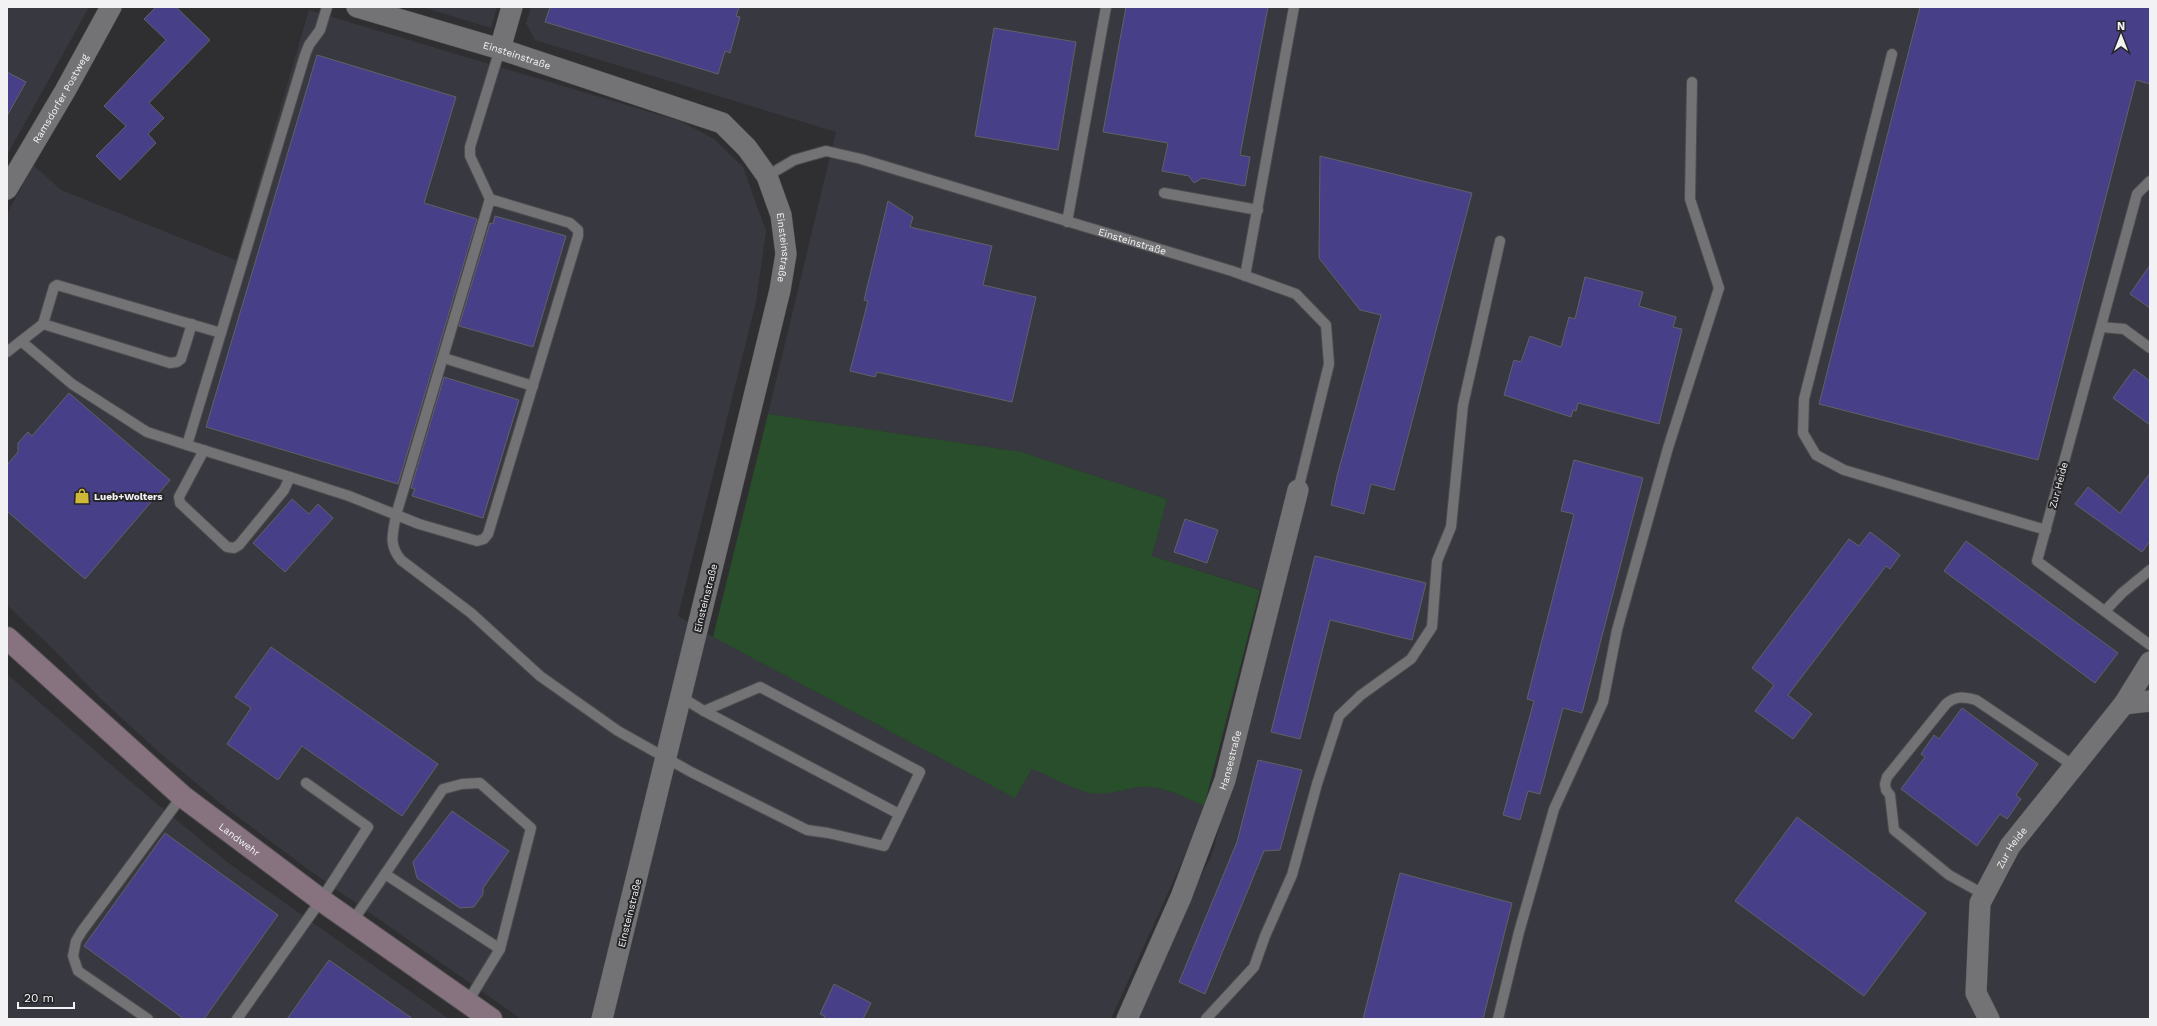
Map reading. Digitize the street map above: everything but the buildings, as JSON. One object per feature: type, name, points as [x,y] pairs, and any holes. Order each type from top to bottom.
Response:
[{"type":"main road","name":"Landwehr","points":[[7,638],[182,796],[321,900],[491,1019]]},
{"type":"street","name":"Ramsdorfer Postweg","points":[[7,189],[66,91],[111,7]]},
{"type":"street","name":"Einsteinstraße","points":[[357,7],[500,49],[722,123],[747,148],[768,176],[781,215],[786,254],[780,290],[602,1019]]},
{"type":"street","points":[[500,49],[512,7]]},
{"type":"street","name":"Hansestraße","points":[[1127,1019],[1181,897],[1224,780],[1298,490]]},
{"type":"street","name":"Zur Heide","points":[[1988,1019],[1976,993],[1980,903],[2010,846],[2124,704],[2150,662]]},
{"type":"street","points":[[2124,704],[2150,701]]},
{"type":"lane","points":[[188,445],[305,55],[309,45],[320,30],[327,7]]},
{"type":"lane","points":[[1067,222],[1106,7]]},
{"type":"lane","points":[[1245,276],[1294,7]]},
{"type":"lane","points":[[500,49],[470,147],[470,156],[490,199],[444,358],[396,515],[392,539],[394,550],[401,560],[471,614],[540,676],[618,731],[666,759],[807,830],[828,833],[884,846],[920,772],[760,687],[704,712]]},
{"type":"lane","points":[[1892,54],[1804,399],[1803,433],[1816,455],[1844,470],[2046,530]]},
{"type":"lane","points":[[1498,1019],[1519,932],[1554,809],[1603,702],[1617,630],[1666,455],[1719,288],[1690,199],[1692,82]]},
{"type":"lane","name":"Einsteinstraße","points":[[768,176],[794,160],[826,151],[861,159],[1245,276],[1296,294],[1326,325],[1329,364],[1298,490]]},
{"type":"lane","name":"Zur Heide","points":[[2150,181],[2137,194],[2037,561],[2150,645]]},
{"type":"lane","points":[[1164,193],[1258,210]]},
{"type":"lane","points":[[21,341],[72,384],[147,432],[349,496],[419,524],[477,541],[484,539],[488,534],[578,230],[570,222],[490,199]]},
{"type":"lane","points":[[1206,1019],[1254,968],[1264,936],[1292,875],[1317,784],[1339,716],[1361,695],[1410,659],[1432,627],[1437,561],[1451,527],[1463,405],[1500,241]]},
{"type":"lane","points":[[7,352],[43,324],[54,287],[57,285],[221,333]]},
{"type":"lane","points":[[43,324],[170,363],[181,359],[192,324]]},
{"type":"lane","points":[[2101,327],[2124,329],[2150,348]]},
{"type":"lane","points":[[444,358],[533,386]]},
{"type":"lane","points":[[204,450],[179,497],[180,503],[227,547],[234,548],[239,545],[284,490],[290,477]]},
{"type":"lane","points":[[2105,611],[2122,593],[2150,570]]},
{"type":"lane","points":[[681,697],[704,712],[900,814]]},
{"type":"lane","points":[[1985,894],[1949,875],[1894,830],[1890,795],[1886,790],[1885,784],[1887,777],[1946,704],[1952,699],[1960,697],[1976,700],[2074,766]]},
{"type":"lane","points":[[237,1019],[321,900],[368,827],[306,783]]},
{"type":"lane","points":[[352,922],[443,789],[462,784],[480,784],[531,828],[500,949],[467,1003]]},
{"type":"lane","points":[[148,1019],[78,971],[73,956],[76,941],[82,931],[182,796]]},
{"type":"lane","points":[[385,874],[500,949]]},
{"type":"shaded area","points":[[7,7],[89,7],[7,155]]},
{"type":"shaded area","points":[[422,7],[497,7],[491,28]]},
{"type":"shaded area","points":[[531,7],[2150,7],[2150,1019],[1125,1019],[1212,855],[1281,596],[1152,556],[1167,499],[1021,452],[768,414],[836,132],[535,40],[526,23]]},
{"type":"shaded area","points":[[309,10],[680,121],[714,139],[743,167],[766,231],[756,302],[678,616],[713,637],[1015,798],[1032,769],[1087,792],[1112,792],[1140,787],[1155,787],[1175,793],[1204,806],[1189,846],[1111,1019],[521,1019],[309,870],[221,804],[161,754],[101,699],[56,652],[7,605],[7,214],[33,165],[61,190],[236,260]]},
{"type":"shaded area","points":[[7,674],[138,788],[227,862],[449,1019],[7,1019]]},
{"type":"green space","points":[[768,414],[1021,452],[1167,499],[1152,556],[1260,590],[1204,806],[1173,792],[1149,787],[1140,787],[1099,794],[1086,792],[1032,769],[1015,798],[713,637]]},
{"type":"place","name":"Lueb+Wolters","points":[[82,496]]}]
